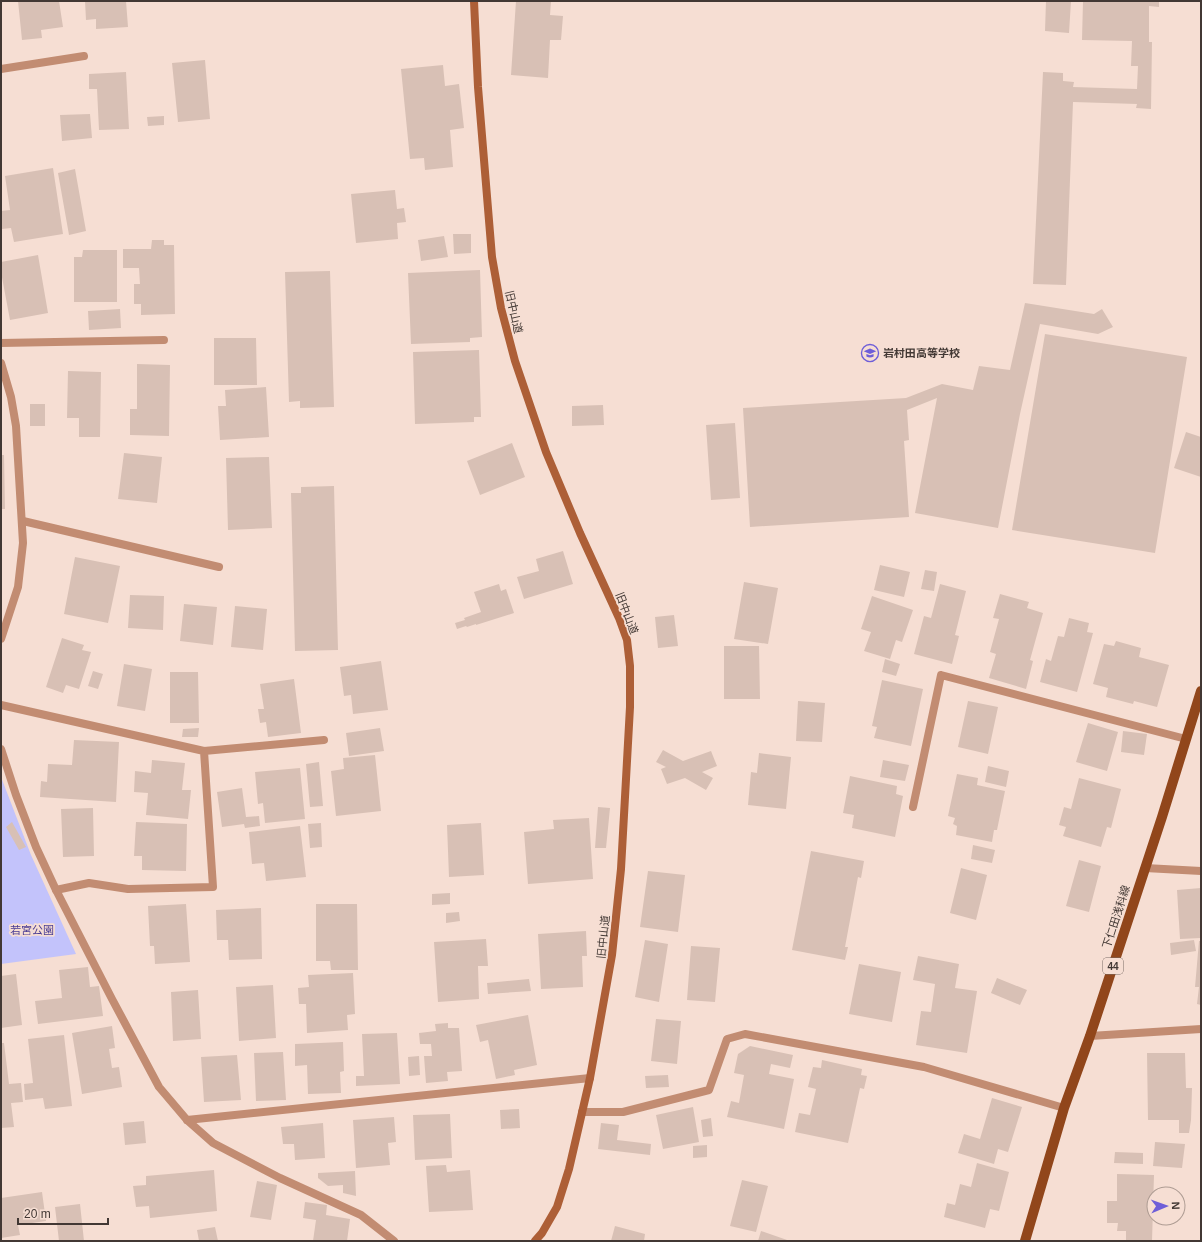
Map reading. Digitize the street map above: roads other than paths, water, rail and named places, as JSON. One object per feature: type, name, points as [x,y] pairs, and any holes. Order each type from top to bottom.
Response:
[{"type":"main road","name":"旧中山道","points":[[474,1],[478,87],[492,257],[501,308],[515,361],[546,452],[580,533],[619,618],[626,640],[630,666],[630,715],[619,892],[612,955],[590,1078],[569,1169],[560,1200],[550,1221],[535,1241]]},
{"type":"main road","name":"下仁田浅科線","points":[[1025,1241],[1064,1108],[1090,1036],[1201,691]]},
{"type":"street","points":[[1,69],[84,56]]},
{"type":"street","points":[[1,343],[164,340]]},
{"type":"street","points":[[1,363],[11,397],[16,426],[24,543],[18,587],[1,639]]},
{"type":"street","points":[[23,521],[219,567]]},
{"type":"street","points":[[913,807],[941,675],[1186,739]]},
{"type":"street","points":[[1,705],[204,751],[324,740]]},
{"type":"street","points":[[1,749],[16,795],[33,839],[56,890],[112,1000],[160,1087],[187,1120],[213,1143],[280,1178],[361,1215],[394,1241]]},
{"type":"street","points":[[56,890],[89,883],[128,889],[213,887],[204,751]]},
{"type":"street","points":[[1145,868],[1201,871]]},
{"type":"street","points":[[1090,1036],[1201,1029]]},
{"type":"street","points":[[582,1112],[623,1112],[709,1090],[727,1039],[745,1034],[924,1067],[1064,1108]]},
{"type":"street","points":[[187,1120],[590,1078]]},
{"type":"place","name":"岩村田高等学校","points":[[870,353]]},
{"type":"park label","name":"若宮公園","points":[[32,930]]}]
